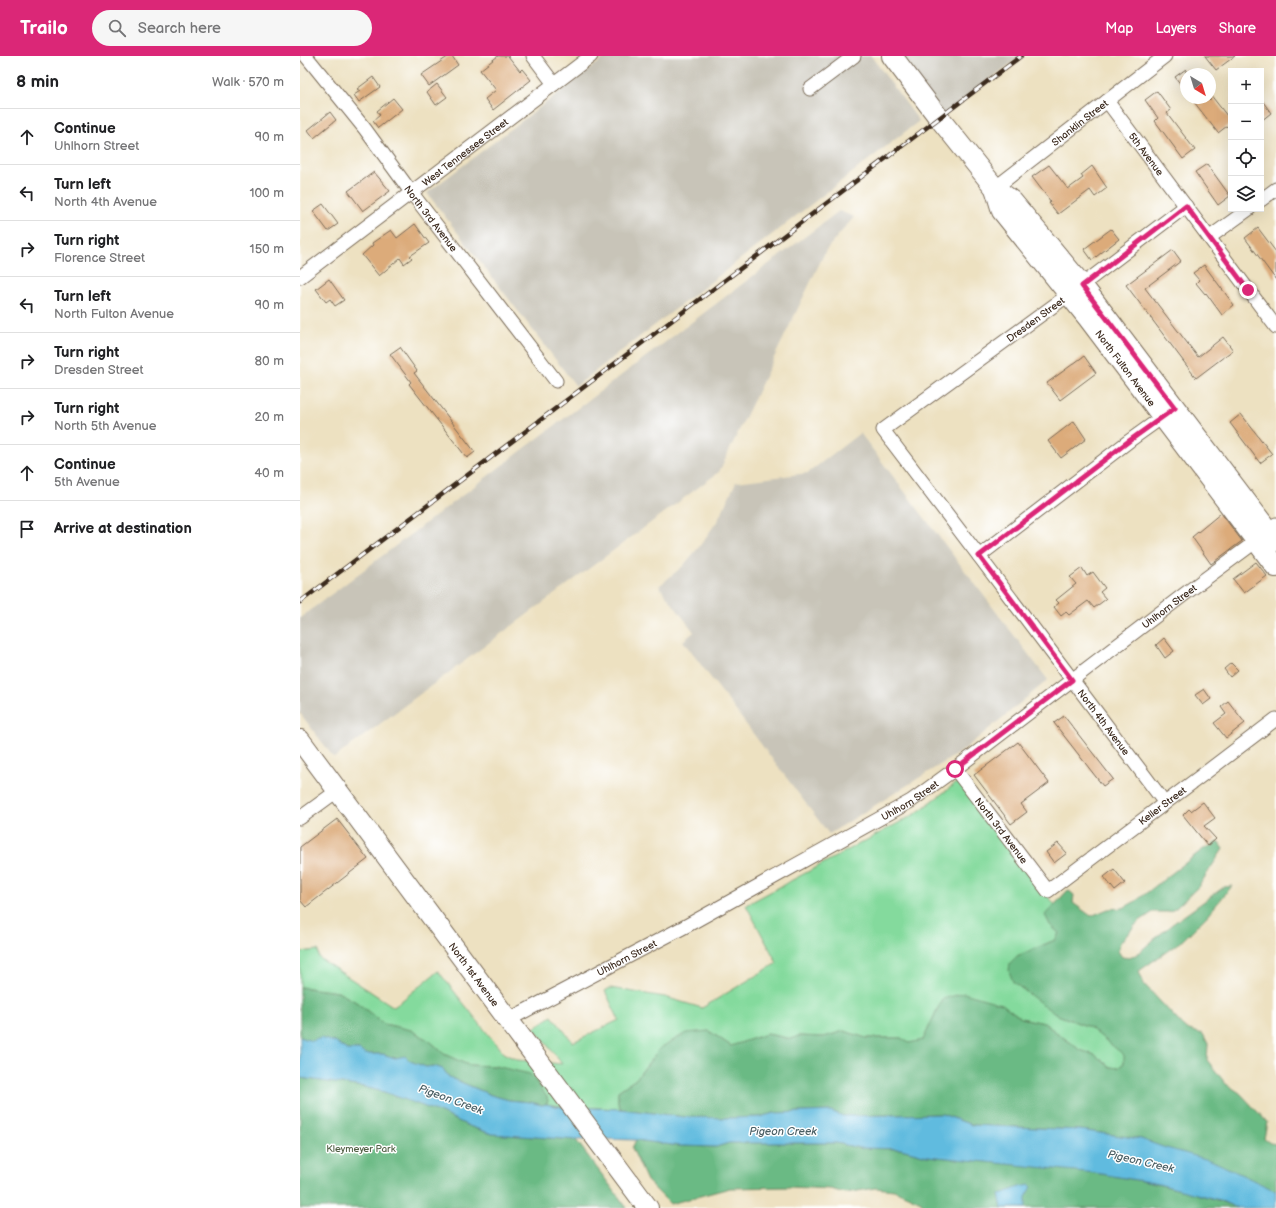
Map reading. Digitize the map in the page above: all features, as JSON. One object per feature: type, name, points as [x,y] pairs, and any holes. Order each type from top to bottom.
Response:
[{"type":"main road","name":"North Fulton Avenue","points":[[892,56],[995,188],[1012,201],[1076,290],[1169,412],[1269,534],[1276,567]]},
{"type":"main road","name":"North 1st Avenue","points":[[300,740],[648,1208]]},
{"type":"street","points":[[300,58],[305,56]]},
{"type":"street","name":"North 3rd Avenue","points":[[305,56],[360,124],[556,381]]},
{"type":"street","points":[[533,56],[554,84]]},
{"type":"street","name":"West Tennessee Street","points":[[300,277],[590,56]]},
{"type":"street","points":[[810,89],[854,56]]},
{"type":"street","name":"Shanklin Street","points":[[995,188],[1165,56]]},
{"type":"street","name":"5th Avenue","points":[[1106,101],[1210,238]]},
{"type":"street","points":[[1264,198],[1276,189]]},
{"type":"street","name":"Dresden Street","points":[[883,430],[1076,290],[1186,206]]},
{"type":"street","points":[[1245,212],[1210,238],[1276,327]]},
{"type":"street","points":[[979,556],[1169,412]]},
{"type":"street","name":"North 4th Avenue","points":[[883,430],[1165,803]]},
{"type":"street","name":"Uhlhorn Street","points":[[508,1020],[686,926],[911,801],[1269,534]]},
{"type":"street","name":"Keller Street","points":[[1048,891],[1276,719]]},
{"type":"street","name":"North 3rd Avenue","points":[[955,769],[1048,891]]},
{"type":"street","points":[[300,818],[337,791]]},
{"type":"shaded area","points":[[607,56],[871,56],[919,121],[576,386],[427,193]]},
{"type":"shaded area","points":[[892,56],[1021,56],[939,118]]},
{"type":"shaded area","points":[[839,211],[854,217],[826,250],[719,472],[334,758],[300,713],[300,618]]},
{"type":"shaded area","points":[[860,433],[1048,680],[962,751],[829,834],[683,641],[694,632],[659,586],[683,566],[699,547],[718,520],[736,482],[808,473]]},
{"type":"green space","points":[[959,781],[1055,905],[1046,915],[1050,925],[1059,933],[1055,940],[1017,956],[1055,1014],[1089,1027],[1125,1055],[1124,1063],[1118,1068],[1110,1067],[1095,1055],[1080,1050],[1044,1023],[1021,1018],[1002,1004],[942,999],[923,1041],[909,1043],[901,1038],[866,1038],[844,1031],[824,1037],[798,1036],[792,1039],[767,1034],[731,1046],[709,1031],[660,1048],[636,1079],[618,1091],[618,1103],[621,1109],[561,1106],[546,1104],[548,1101],[495,1066],[468,1065],[444,1054],[431,1042],[411,1030],[384,1024],[356,1002],[338,992],[300,987],[300,952],[318,950],[319,958],[394,1007],[438,971],[503,1053],[517,1060],[562,1064],[534,1028],[552,1016],[573,1042],[619,1020],[605,991],[610,988],[665,997],[702,1008],[777,963],[746,905],[915,814]]},
{"type":"green space","points":[[1218,842],[1223,849],[1199,886],[1176,908],[1169,912],[1153,912],[1138,922],[1120,943],[1118,951],[1122,957],[1130,958],[1137,954],[1171,925],[1224,887],[1232,886],[1207,916],[1183,940],[1139,971],[1144,984],[1183,1026],[1189,1030],[1203,1034],[1208,1044],[1207,1060],[1226,1084],[1240,1093],[1267,1122],[1264,1139],[1270,1143],[1276,1144],[1276,1191],[1141,1139],[1080,1130],[972,1125],[942,1114],[843,1116],[831,1111],[774,1113],[759,1117],[685,1117],[621,1109],[618,1103],[618,1091],[636,1079],[660,1048],[686,1033],[709,1031],[731,1046],[767,1034],[792,1039],[798,1036],[824,1037],[844,1031],[866,1038],[901,1038],[909,1043],[923,1040],[942,999],[964,993],[1002,1004],[1021,1018],[1044,1023],[1080,1050],[1095,1055],[1110,1067],[1118,1068],[1124,1063],[1124,1055],[1089,1027],[1055,1014],[1013,982],[1009,971],[1010,963],[1017,956],[1055,940],[1059,933],[1050,925],[1045,915],[1068,890],[1074,895],[1073,903],[1091,916],[1108,909],[1123,908],[1136,901],[1202,850]]},
{"type":"green space","points":[[300,987],[338,992],[356,1002],[384,1024],[411,1030],[431,1042],[444,1054],[468,1065],[495,1066],[530,1074],[547,1097],[548,1101],[546,1104],[542,1105],[509,1100],[491,1095],[449,1077],[443,1069],[434,1066],[426,1067],[410,1061],[405,1057],[395,1058],[383,1054],[365,1054],[359,1050],[347,1050],[335,1042],[312,1041],[300,1037]]},
{"type":"green space","name":"Kleymeyer Park","points":[[300,1078],[364,1087],[384,1092],[439,1112],[469,1126],[492,1134],[576,1140],[627,1208],[300,1208]]},
{"type":"green space","points":[[636,1140],[679,1146],[716,1147],[729,1143],[836,1143],[860,1148],[901,1149],[927,1156],[1084,1171],[1115,1176],[1215,1199],[1237,1208],[925,1208],[921,1202],[894,1190],[876,1188],[845,1193],[830,1189],[790,1187],[730,1188],[670,1204],[647,1181],[632,1148]]},
{"type":"water","name":"Pigeon Creek","points":[[300,1037],[312,1041],[321,1038],[335,1042],[347,1050],[359,1050],[365,1054],[383,1054],[395,1058],[405,1056],[410,1061],[426,1067],[434,1066],[443,1069],[449,1077],[491,1095],[509,1100],[542,1105],[546,1104],[561,1107],[621,1109],[685,1117],[759,1117],[774,1113],[831,1111],[843,1116],[942,1114],[972,1125],[1080,1130],[1141,1139],[1163,1147],[1213,1161],[1276,1191],[1276,1208],[1237,1208],[1219,1200],[1154,1183],[1095,1173],[927,1156],[901,1149],[860,1148],[836,1143],[729,1143],[716,1147],[679,1146],[636,1140],[576,1140],[492,1134],[469,1126],[439,1112],[384,1092],[364,1087],[300,1078]]},
{"type":"water","points":[[1030,1185],[1032,1187],[1026,1197],[1026,1208],[1002,1208],[999,1195],[1019,1187]]},
{"type":"building","points":[[449,56],[452,56],[458,65],[429,86],[421,75]]},
{"type":"building","points":[[498,56],[508,56],[520,71],[522,69],[531,80],[493,110],[485,99],[496,90],[480,70]]},
{"type":"building","points":[[1205,56],[1235,56],[1216,70],[1216,68]]},
{"type":"building","points":[[1180,73],[1180,83],[1175,77]]},
{"type":"building","points":[[373,77],[380,87],[359,102],[354,95],[360,91],[357,89]]},
{"type":"building","points":[[437,84],[447,97],[436,105],[427,92]]},
{"type":"building","points":[[1157,91],[1171,110],[1167,113],[1195,150],[1183,159],[1155,121],[1158,118],[1145,100]]},
{"type":"building","points":[[393,98],[402,109],[378,128],[373,121],[380,115],[377,111]]},
{"type":"building","points":[[1216,102],[1228,117],[1228,125],[1218,133],[1196,104],[1216,104]]},
{"type":"building","points":[[1264,103],[1271,113],[1264,119]]},
{"type":"building","points":[[330,112],[336,120],[314,138],[308,130]]},
{"type":"building","points":[[1207,164],[1228,193],[1228,198],[1218,205],[1195,172]]},
{"type":"building","points":[[1049,165],[1068,189],[1083,178],[1081,175],[1092,166],[1107,188],[1095,197],[1090,190],[1058,214],[1032,177]]},
{"type":"building","points":[[374,172],[390,191],[363,211],[348,191]]},
{"type":"building","points":[[323,204],[338,224],[328,231],[313,211]]},
{"type":"building","points":[[415,224],[429,243],[410,256],[412,258],[404,264],[400,258],[379,276],[362,255],[373,245],[372,243],[391,230],[397,238]]},
{"type":"building","points":[[1258,228],[1276,252],[1276,280],[1245,238]]},
{"type":"building","points":[[1111,229],[1119,239],[1092,260],[1084,249]]},
{"type":"building","points":[[1173,250],[1181,261],[1145,288],[1198,357],[1223,337],[1233,350],[1196,378],[1126,285]]},
{"type":"building","points":[[1204,265],[1234,305],[1222,315],[1206,293],[1205,294],[1196,283],[1199,280],[1193,273]]},
{"type":"building","points":[[329,279],[344,300],[335,306],[330,299],[326,302],[316,289]]},
{"type":"building","points":[[400,347],[417,371],[414,373],[475,452],[467,458],[409,384],[411,382],[390,354]]},
{"type":"building","points":[[1084,356],[1096,373],[1060,400],[1047,383]]},
{"type":"building","points":[[1241,414],[1272,454],[1260,463],[1230,423]]},
{"type":"building","points":[[1074,421],[1086,439],[1061,458],[1048,441]]},
{"type":"building","points":[[1221,513],[1242,541],[1211,564],[1192,537]]},
{"type":"building","points":[[1256,562],[1267,576],[1244,593],[1233,579]]},
{"type":"building","points":[[1082,568],[1087,576],[1093,572],[1105,588],[1100,592],[1106,599],[1094,608],[1088,601],[1069,615],[1066,612],[1061,616],[1054,607],[1059,603],[1056,600],[1076,584],[1070,577]]},
{"type":"building","points":[[1164,638],[1174,651],[1165,658],[1156,645]]},
{"type":"building","points":[[1231,663],[1238,670],[1230,677],[1224,669]]},
{"type":"building","points":[[1204,689],[1211,699],[1203,705],[1195,695]]},
{"type":"building","points":[[1228,701],[1245,723],[1226,738],[1214,723],[1226,714],[1221,707]]},
{"type":"building","points":[[1064,716],[1113,779],[1103,786],[1054,723]]},
{"type":"building","points":[[1018,742],[1049,783],[1021,804],[1027,812],[1011,824],[974,775]]},
{"type":"building","points":[[1203,802],[1215,818],[1204,826],[1216,839],[1208,846],[1183,815],[1189,809],[1191,811]]},
{"type":"building","points":[[337,819],[368,859],[306,907],[300,900],[300,847]]},
{"type":"building","points":[[1058,843],[1067,853],[1054,863],[1046,852]]},
{"type":"building","points":[[1114,869],[1125,883],[1115,891],[1104,877]]},
{"type":"railway","points":[[300,602],[1021,56]]},
{"type":"route","points":[[955,769],[1072,680],[979,556],[1129,441],[1175,408],[1082,286],[1186,206],[1248,290]]}]
